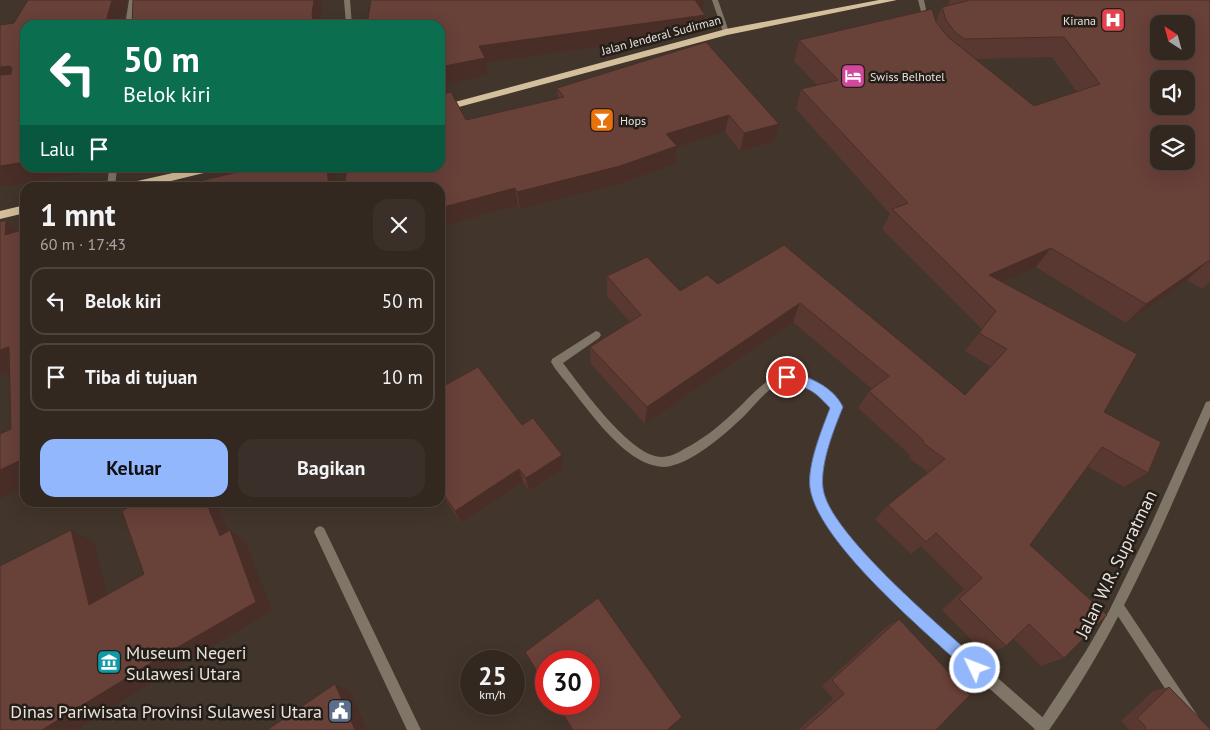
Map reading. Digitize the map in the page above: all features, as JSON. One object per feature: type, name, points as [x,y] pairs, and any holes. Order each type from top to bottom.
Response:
[{"type":"highway","name":"Jalan Jenderal Sudirman","points":[[445,107],[726,32],[892,0]]},
{"type":"highway","points":[[149,182],[191,172]]},
{"type":"highway","points":[[0,215],[20,210]]},
{"type":"street","points":[[129,20],[132,0]]},
{"type":"street","points":[[347,0],[349,20]]},
{"type":"street","points":[[715,0],[726,32]]},
{"type":"street","points":[[921,0],[930,33]]},
{"type":"street","points":[[596,335],[556,362],[591,407],[624,442],[653,461],[672,462],[700,446],[735,418],[771,384],[787,377],[806,381],[824,394],[837,407],[822,446],[816,488],[823,506],[841,537],[890,589],[1042,728]]},
{"type":"street","name":"Jalan W.R. Supratman","points":[[1042,728],[1086,664],[1118,606],[1210,405]]},
{"type":"street","points":[[320,532],[414,730]]},
{"type":"street","points":[[1118,606],[1200,730]]},
{"type":"building","points":[[28,0],[112,0],[106,20],[20,20],[20,163],[0,166],[0,75],[11,74],[12,68],[10,66],[0,67],[0,25],[14,23]]},
{"type":"building","points":[[133,0],[314,0],[313,20],[132,20]]},
{"type":"building","points":[[371,0],[695,0],[705,15],[479,46],[485,58],[445,66],[445,20],[368,20]]},
{"type":"building","points":[[966,0],[1210,0],[1210,262],[1208,261],[1146,304],[1051,248],[989,275],[1137,354],[1104,412],[1161,442],[1148,473],[1102,447],[1030,545],[1107,615],[1064,658],[1029,624],[1006,646],[959,599],[982,578],[936,533],[926,542],[888,505],[945,459],[923,443],[924,441],[869,391],[889,376],[800,303],[647,407],[590,347],[641,315],[607,276],[647,257],[680,291],[707,275],[718,284],[784,245],[965,395],[1007,349],[979,333],[996,311],[892,209],[908,203],[801,89],[838,80],[799,40],[932,9],[936,22],[948,37],[1034,106],[1100,84],[1064,37],[964,39],[955,32],[946,20],[942,7]]},
{"type":"building","points":[[706,42],[779,124],[744,133],[729,115],[666,134],[677,146],[620,166],[517,192],[515,188],[445,207],[445,182],[345,182],[346,172],[445,172],[445,94],[451,92],[466,120],[564,97],[557,88]]},
{"type":"building","points":[[237,172],[327,172],[328,182],[196,182]]},
{"type":"building","points":[[6,220],[5,235],[20,230],[20,460],[0,470],[0,434],[11,429],[9,347],[0,350],[0,222]]},
{"type":"building","points":[[478,367],[522,425],[533,418],[562,455],[526,478],[519,469],[455,511],[445,496],[445,385]]},
{"type":"building","points":[[129,507],[208,507],[220,536],[230,530],[256,602],[154,661],[42,730],[0,730],[0,566],[71,530],[89,605],[144,574],[122,511]]},
{"type":"building","points":[[598,598],[682,717],[667,730],[573,730],[564,715],[600,715],[600,650],[535,650],[535,668],[525,652]]},
{"type":"building","points":[[899,619],[970,695],[936,730],[803,730],[844,694],[832,680]]},
{"type":"building","points":[[335,684],[355,730],[267,730]]},
{"type":"building","points":[[1169,687],[1210,730],[1144,730],[1146,727],[1137,718]]},
{"type":"place","name":"Kirana","points":[[1113,20]]},
{"type":"place","name":"Swiss Belhotel","points":[[853,76]]},
{"type":"place","name":"Hops","points":[[602,120]]},
{"type":"place","name":"Museum Negeri Sulawesi Utara","points":[[109,662]]},
{"type":"place","name":"Dinas Pariwisata Provinsi Sulawesi Utara","points":[[340,711]]},
{"type":"route","points":[[787,377],[806,381],[824,394],[837,407],[822,446],[816,488],[823,506],[841,537],[890,589],[975,668]]}]
